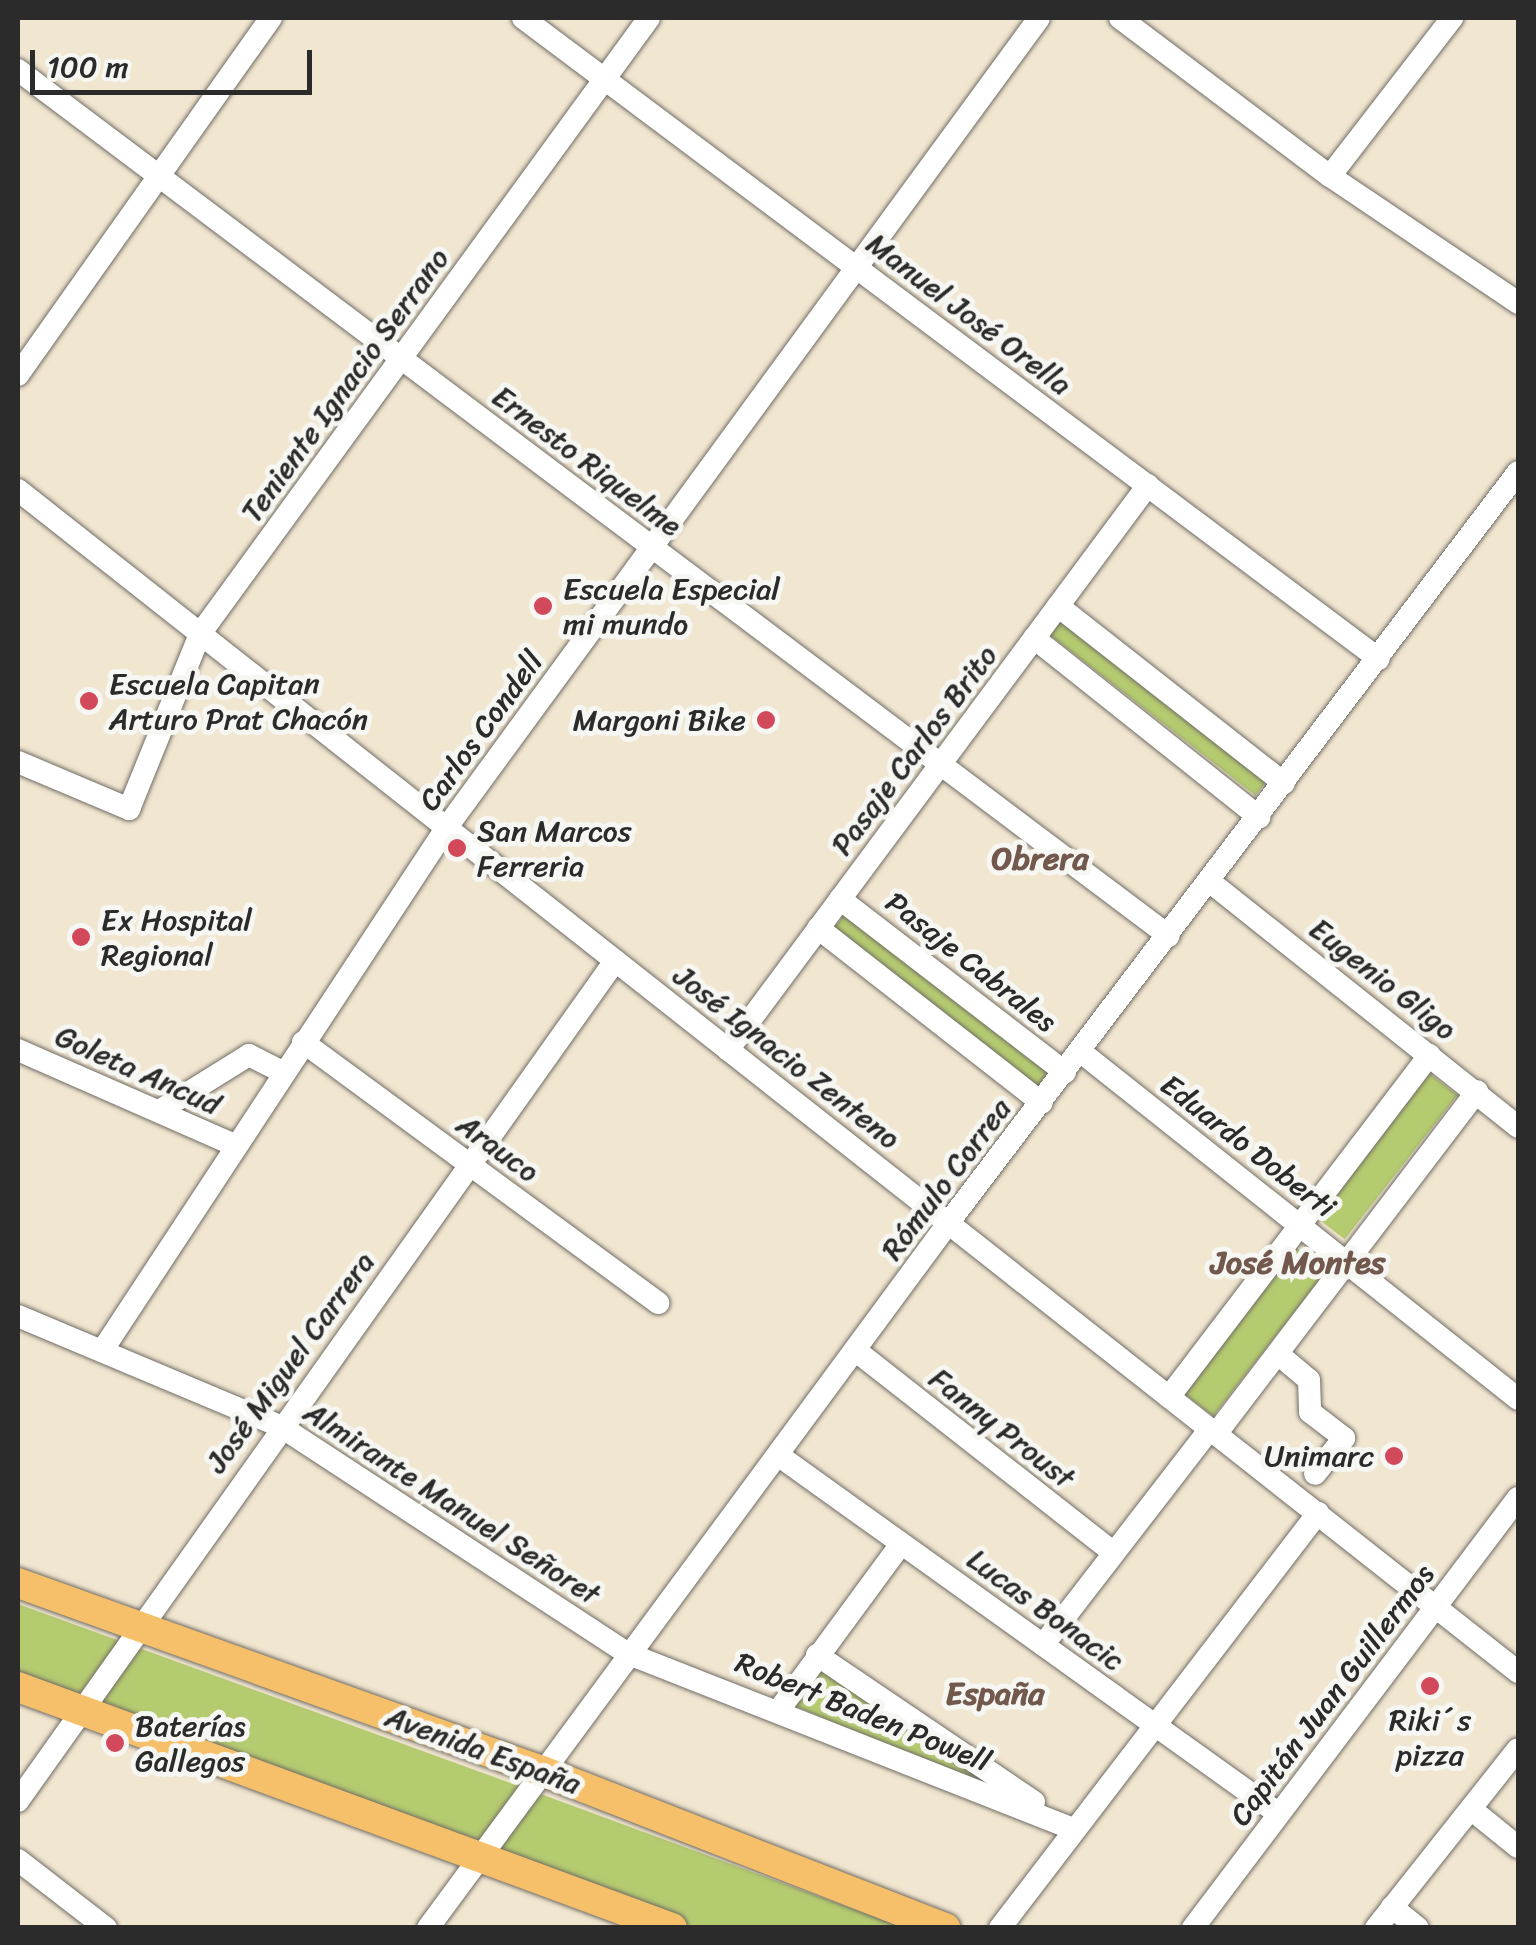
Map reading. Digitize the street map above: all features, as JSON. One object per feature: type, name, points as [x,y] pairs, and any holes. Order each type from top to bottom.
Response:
[{"type":"main road","name":"Avenida España","points":[[18,1583],[542,1771],[945,1928]]},
{"type":"main road","points":[[18,1687],[672,1928]]},
{"type":"street","points":[[18,375],[155,174],[271,18]]},
{"type":"street","name":"Manuel José Orella","points":[[523,18],[1379,658]]},
{"type":"street","name":"Teniente Ignacio Serrano","points":[[18,762],[128,809],[200,634],[649,18]]},
{"type":"street","name":"Carlos Condell","points":[[102,1351],[234,1145],[447,827],[1039,18]]},
{"type":"street","points":[[1120,18],[1330,176],[1518,303]]},
{"type":"street","points":[[1330,176],[1452,18]]},
{"type":"street","name":"Ernesto Riquelme","points":[[18,70],[1169,936]]},
{"type":"street","name":"Rómulo Correa","points":[[428,1928],[949,1222],[1518,472]]},
{"type":"street","name":"Pasaje Carlos Brito","points":[[728,1050],[1148,486]]},
{"type":"street","name":"José Ignacio Zenteno","points":[[18,490],[1518,1672]]},
{"type":"street","points":[[1058,606],[1284,783]]},
{"type":"street","points":[[1034,638],[1259,817]]},
{"type":"street","name":"Eugenio Gligo","points":[[1210,881],[1518,1127]]},
{"type":"street","name":"Pasaje Cabrales","points":[[840,898],[1066,1072]]},
{"type":"street","points":[[818,928],[1042,1103]]},
{"type":"street","name":"José Miguel Carrera","points":[[18,1801],[280,1426],[615,961]]},
{"type":"street","name":"Arauco","points":[[303,1042],[658,1302]]},
{"type":"street","name":"Goleta Ancud","points":[[18,1050],[234,1145]]},
{"type":"street","name":"Eduardo Doberti","points":[[1081,1052],[1518,1398]]},
{"type":"street","points":[[1169,1397],[1430,1054]]},
{"type":"street","points":[[159,1111],[250,1055],[283,1072]]},
{"type":"street","points":[[1043,1645],[1113,1552],[1278,1354],[1477,1092]]},
{"type":"street","name":"Almirante Manuel Señoret","points":[[18,1316],[280,1426],[629,1654]]},
{"type":"street","name":"Fanny Proust","points":[[855,1350],[1113,1552]]},
{"type":"street","points":[[1278,1354],[1310,1380],[1310,1412],[1344,1438],[1315,1474]]},
{"type":"street","name":"Lucas Bonacic","points":[[778,1456],[1279,1814]]},
{"type":"street","name":"Capitán Juan Guillermos","points":[[1193,1928],[1436,1607],[1511,1524],[1518,1498]]},
{"type":"street","points":[[1000,1928],[1318,1513]]},
{"type":"street","points":[[779,1710],[901,1544]]},
{"type":"street","name":"Robert Baden Powell","points":[[629,1654],[1074,1829]]},
{"type":"street","points":[[817,1655],[1074,1829]]},
{"type":"street","points":[[1376,1928],[1518,1749]]},
{"type":"street","points":[[1471,1809],[1518,1847]]},
{"type":"street","points":[[18,1860],[106,1928]]},
{"type":"street","points":[[1392,1907],[1418,1928]]},
{"type":"green space","points":[[1062,619],[1268,780],[1255,795],[1050,635]]},
{"type":"green space","points":[[845,914],[1051,1075],[1039,1090],[833,929]]},
{"type":"green space","points":[[1429,1073],[1457,1095],[1345,1239],[1316,1217]]},
{"type":"green space","points":[[1294,1246],[1326,1271],[1213,1416],[1181,1391]]},
{"type":"green space","points":[[18,1604],[902,1927],[687,1927],[18,1677]]},
{"type":"green space","points":[[820,1668],[1002,1793],[795,1706]]},
{"type":"place","name":"Escuela Especial mi mundo","points":[[543,606]]},
{"type":"place","name":"Escuela Capitan Arturo Prat Chacón","points":[[89,701]]},
{"type":"place","name":"Margoni Bike","points":[[766,720]]},
{"type":"place","name":"San Marcos Ferreria","points":[[457,848]]},
{"type":"place","name":"Ex Hospital Regional","points":[[81,937]]},
{"type":"place","name":"Unimarc","points":[[1394,1456]]},
{"type":"place","name":"Riki´s pizza","points":[[1430,1686]]},
{"type":"place","name":"Baterías Gallegos","points":[[115,1743]]},
{"type":"district","name":"Obrera","points":[[1040,859]]},
{"type":"district","name":"José Montes","points":[[1298,1263]]},
{"type":"district","name":"España","points":[[995,1694]]}]
